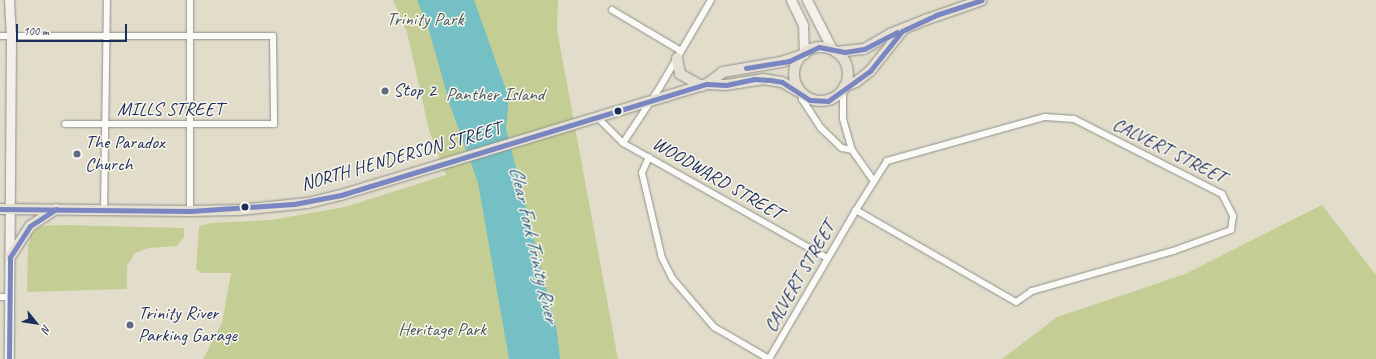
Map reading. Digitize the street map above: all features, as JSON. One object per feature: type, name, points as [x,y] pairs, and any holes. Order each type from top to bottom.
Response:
[{"type":"main road","points":[[791,0],[803,25],[802,55],[794,69],[794,78],[801,93],[810,100],[824,101],[837,97],[844,88],[848,77],[847,69],[842,58],[834,50],[807,0]]},
{"type":"main road","points":[[802,55],[819,47],[834,50],[864,49],[890,34],[902,31],[952,9],[982,0]]},
{"type":"main road","points":[[9,359],[5,297],[10,257],[7,207],[11,2]]},
{"type":"main road","points":[[844,88],[856,82],[870,71],[902,31]]},
{"type":"main road","points":[[679,54],[680,74],[704,85]]},
{"type":"main road","name":"NORTH HENDERSON STREET","points":[[704,85],[723,72],[781,62],[802,55]]},
{"type":"main road","name":"NORTH HENDERSON STREET","points":[[7,207],[190,211],[294,204],[341,195],[704,85],[726,85],[763,79],[782,82],[801,93]]},
{"type":"main road","points":[[10,257],[30,226],[56,209]]},
{"type":"street","points":[[104,210],[107,0]]},
{"type":"street","points":[[190,0],[190,211]]},
{"type":"street","points":[[623,143],[711,0]]},
{"type":"street","points":[[612,10],[679,54]]},
{"type":"street","points":[[0,36],[189,34]]},
{"type":"street","name":"MILLS STREET","points":[[66,124],[274,124],[274,36],[189,34]]},
{"type":"street","points":[[844,88],[843,119],[852,150],[873,180]]},
{"type":"street","points":[[801,93],[802,99],[821,128],[842,148],[852,150]]},
{"type":"street","name":"CALVERT STREET","points":[[769,359],[873,180],[887,161],[1045,117],[1068,117],[1222,194],[1228,202],[1234,221],[1227,232],[1173,252],[1032,291],[1016,302],[856,210]]},
{"type":"street","name":"WOODWARD STREET","points":[[598,118],[623,143],[827,258]]},
{"type":"street","points":[[649,157],[642,173],[662,258],[672,278],[714,327],[769,359]]},
{"type":"green space","points":[[393,0],[558,0],[557,30],[618,359],[203,359],[222,323],[231,273],[202,273],[196,269],[199,226],[211,223],[271,220],[345,207],[446,175],[429,130],[407,32]]},
{"type":"green space","points":[[1322,205],[1376,275],[1376,359],[1002,359],[1057,317],[1185,274]]},
{"type":"green space","points":[[65,225],[184,228],[184,237],[177,246],[149,248],[135,253],[127,266],[127,289],[27,292],[28,246],[31,234],[41,226]]},
{"type":"water","name":"Clear Fork Trinity River","points":[[417,0],[474,0],[509,98],[506,128],[557,331],[560,359],[509,359],[478,183],[450,105],[428,27]]},
{"type":"transit line","points":[[0,209],[190,211],[294,204],[341,195],[707,84],[726,85],[754,79],[770,80],[782,82],[810,100],[828,101],[870,71],[902,31],[936,15],[982,0]]},
{"type":"transit line","points":[[746,68],[789,61],[819,47],[845,52],[864,49],[897,32]]},
{"type":"transit line","points":[[9,359],[10,257],[30,226],[56,209]]},
{"type":"place","name":"Stop 2","points":[[385,91]]},
{"type":"place","name":"The Paradox Church","points":[[77,154]]},
{"type":"place","name":"Trinity River Parking Garage","points":[[130,325]]},
{"type":"park label","name":"Trinity Park","points":[[425,20]]},
{"type":"park label","name":"Panther Island","points":[[495,95]]},
{"type":"park label","name":"Heritage Park","points":[[442,330]]}]
